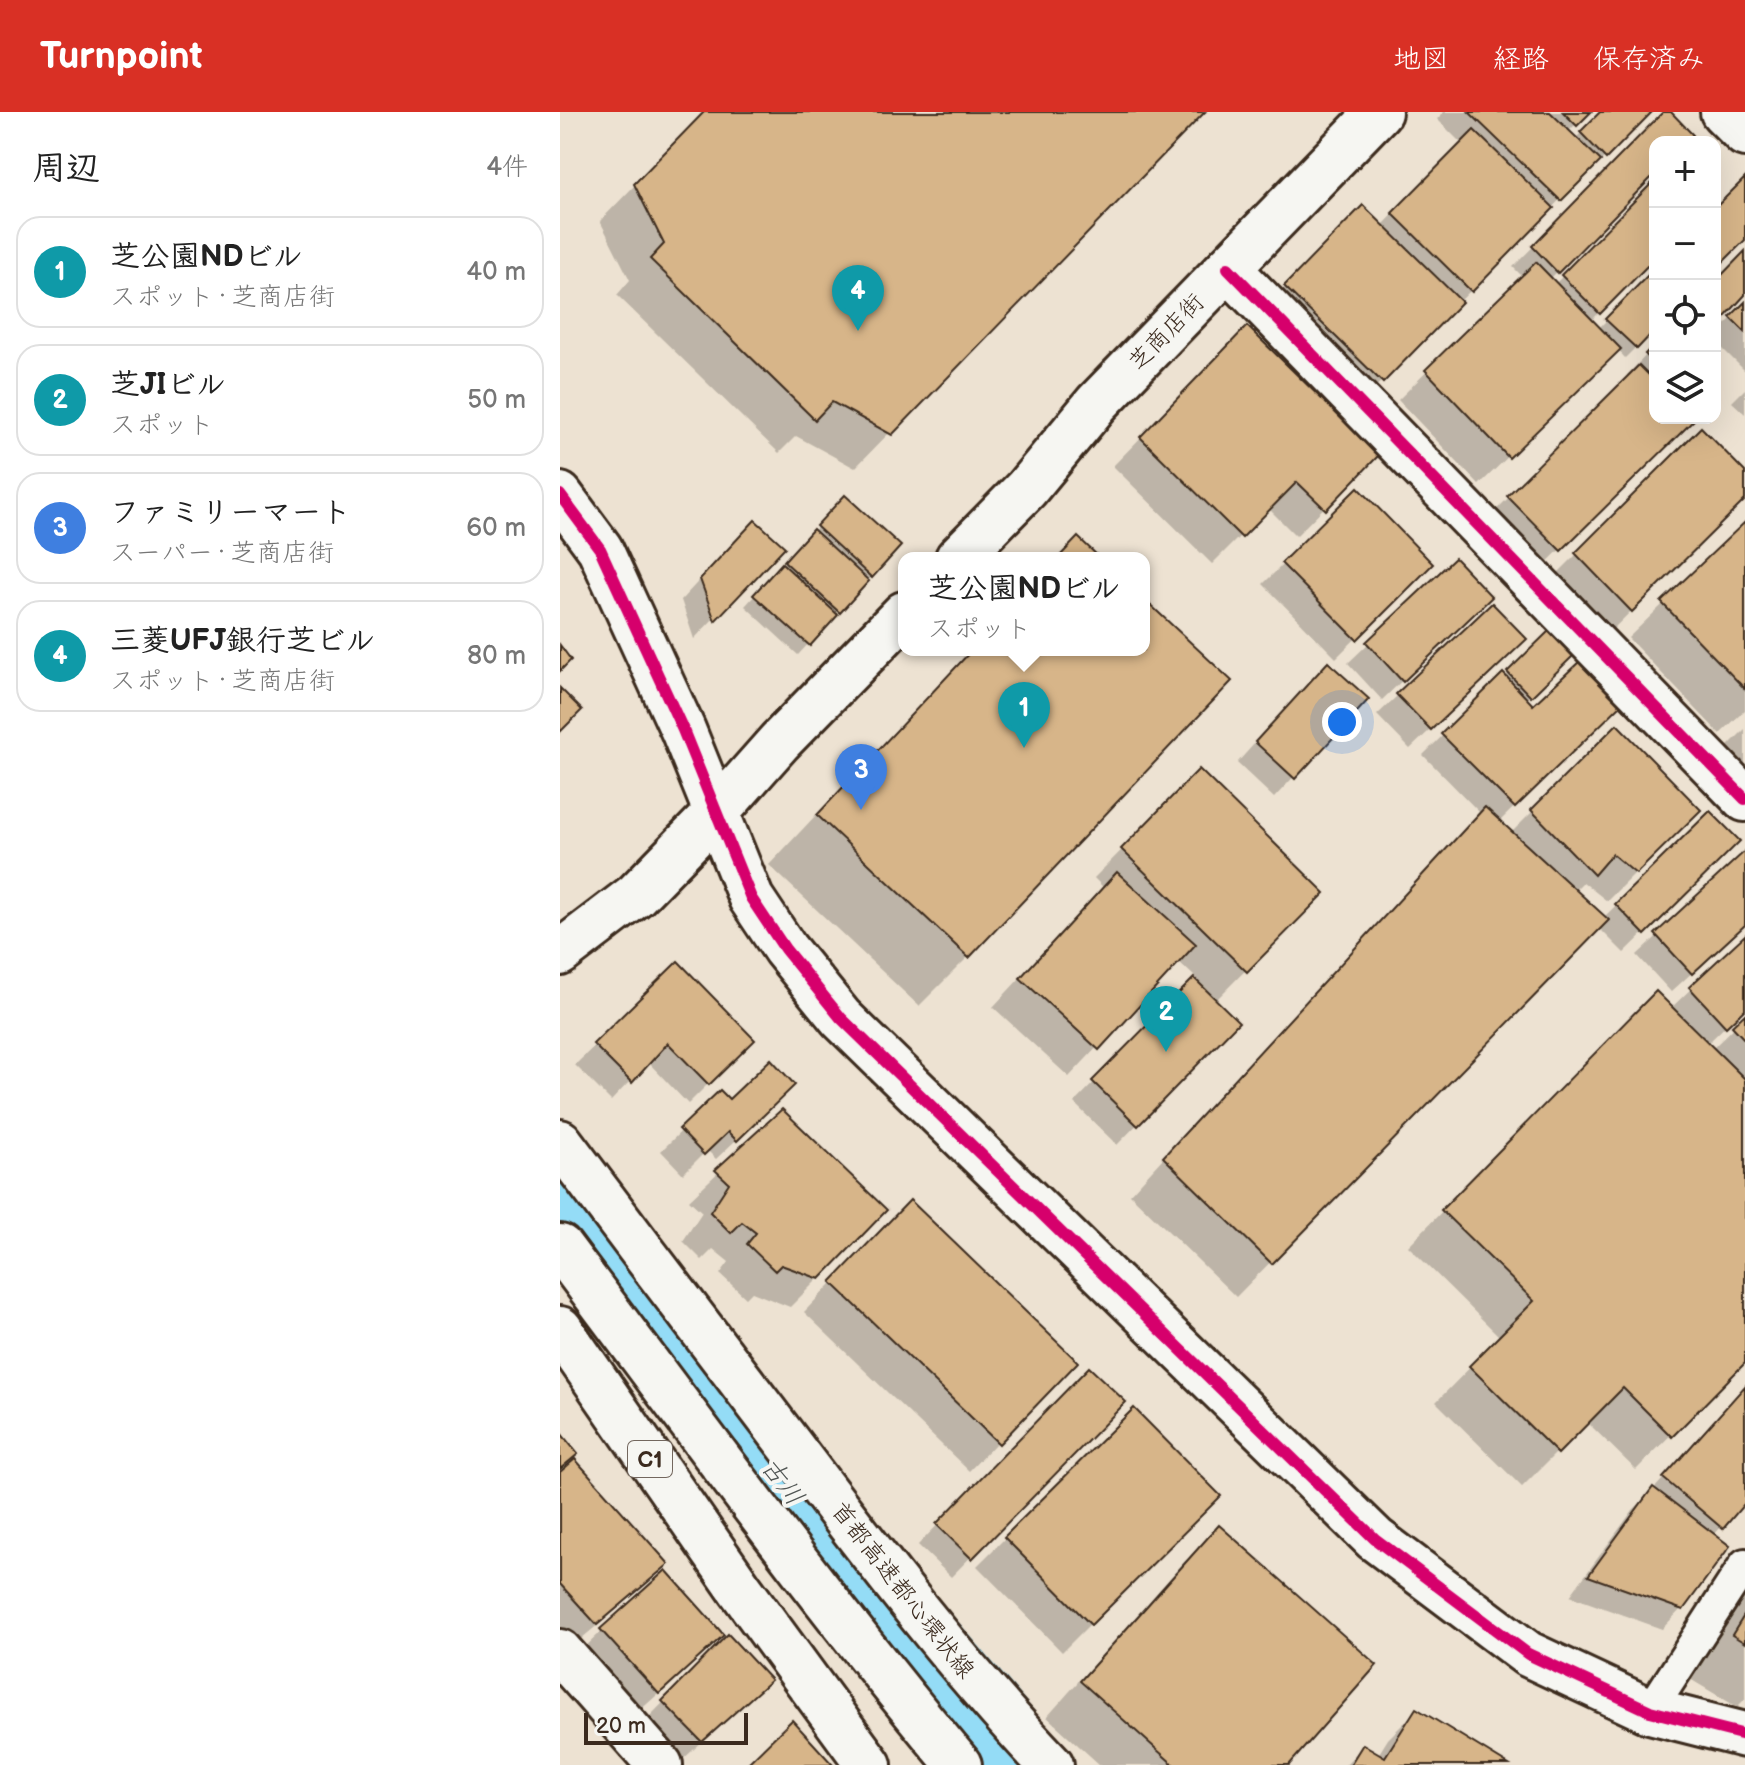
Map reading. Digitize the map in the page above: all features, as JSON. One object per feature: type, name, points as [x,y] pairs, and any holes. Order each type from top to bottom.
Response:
[{"type":"main road","name":"芝商店街","points":[[964,552],[1026,489],[1097,403],[1379,112]]},
{"type":"main road","points":[[1723,112],[1745,134]]},
{"type":"main road","points":[[1228,268],[1745,799]]},
{"type":"main road","points":[[560,495],[600,549],[683,730],[751,898],[785,949],[841,1018],[1375,1539],[1528,1654],[1650,1711],[1745,1735]]},
{"type":"main road","points":[[560,953],[636,895],[898,620]]},
{"type":"main road","name":"首都高速都心環状線","points":[[560,1142],[884,1570],[1001,1712],[1051,1765]]},
{"type":"main road","name":"C1","points":[[560,1247],[833,1610],[959,1765]]},
{"type":"main road","name":"C1","points":[[560,1329],[740,1589],[869,1765]]},
{"type":"main road","points":[[560,1652],[660,1765]]},
{"type":"lane","points":[[1650,1711],[1745,1564]]},
{"type":"building","points":[[704,112],[1205,112],[892,435],[832,402],[815,420],[650,259],[664,244],[634,184]]},
{"type":"building","points":[[1469,112],[1550,112],[1601,161],[1561,201]]},
{"type":"building","points":[[1563,112],[1591,112],[1577,126]]},
{"type":"building","points":[[1600,112],[1652,112],[1606,159],[1580,132]]},
{"type":"building","points":[[1663,112],[1671,112],[1693,135],[1649,136],[1649,180],[1558,273],[1532,246]]},
{"type":"building","points":[[1474,130],[1554,208],[1472,292],[1392,213]]},
{"type":"building","points":[[1745,178],[1745,240],[1721,264],[1721,208],[1721,202]]},
{"type":"building","points":[[1649,186],[1649,264],[1600,314],[1561,275]]},
{"type":"building","points":[[1363,205],[1462,302],[1383,383],[1284,286]]},
{"type":"building","points":[[1745,251],[1745,295],[1721,321],[1721,280],[1721,276]]},
{"type":"building","points":[[1536,262],[1621,349],[1509,458],[1425,370]]},
{"type":"building","points":[[1649,274],[1649,336],[1637,349],[1605,319]]},
{"type":"building","points":[[1745,302],[1745,332],[1730,317]]},
{"type":"building","points":[[1247,326],[1379,455],[1326,510],[1297,482],[1242,538],[1140,437]]},
{"type":"building","points":[[1639,365],[1649,375],[1649,424],[1690,424],[1561,551],[1507,496]]},
{"type":"building","points":[[1701,427],[1745,472],[1745,500],[1632,612],[1575,553]]},
{"type":"building","points":[[1358,487],[1433,564],[1357,640],[1281,563]]},
{"type":"building","points":[[845,495],[901,546],[872,578],[816,526]]},
{"type":"building","points":[[755,520],[785,547],[715,621],[700,579]]},
{"type":"building","points":[[1745,522],[1745,689],[1661,602]]},
{"type":"building","points":[[813,529],[869,581],[840,613],[784,561]]},
{"type":"building","points":[[1078,537],[1094,552],[1064,552]]},
{"type":"building","points":[[1455,558],[1492,597],[1403,682],[1366,642]]},
{"type":"building","points":[[782,563],[838,615],[810,646],[753,595]]},
{"type":"building","points":[[1492,603],[1527,639],[1431,730],[1396,694]]},
{"type":"building","points":[[1150,605],[1232,681],[969,958],[817,815],[966,656],[1150,656]]},
{"type":"building","points":[[1552,628],[1576,653],[1531,697],[1507,672]]},
{"type":"building","points":[[560,645],[571,660],[560,671]]},
{"type":"building","points":[[1580,661],[1622,704],[1515,808],[1441,734],[1503,673],[1533,705]]},
{"type":"building","points":[[1328,662],[1369,699],[1295,779],[1255,742]]},
{"type":"building","points":[[560,688],[582,710],[560,732]]},
{"type":"building","points":[[1617,724],[1701,810],[1636,874],[1612,854],[1594,875],[1531,810]]},
{"type":"building","points":[[1199,769],[1325,893],[1247,972],[1121,849]]},
{"type":"building","points":[[1485,807],[1609,920],[1272,1264],[1163,1157]]},
{"type":"building","points":[[1710,811],[1740,841],[1645,935],[1615,904]]},
{"type":"building","points":[[1745,851],[1745,925],[1692,974],[1655,934]]},
{"type":"building","points":[[1117,872],[1196,944],[1099,1050],[1020,978]]},
{"type":"building","points":[[1745,935],[1745,1009],[1726,1027],[1689,987]]},
{"type":"building","points":[[678,961],[755,1040],[709,1085],[668,1043],[632,1083],[593,1044]]},
{"type":"building","points":[[1194,978],[1239,1022],[1138,1126],[1092,1081]]},
{"type":"building","points":[[1656,991],[1745,1079],[1745,1363],[1672,1437],[1623,1388],[1558,1454],[1469,1366],[1534,1301],[1441,1210]]},
{"type":"building","points":[[1745,1014],[1745,1040],[1732,1026]]},
{"type":"building","points":[[771,1059],[795,1085],[737,1141],[728,1132],[704,1155],[679,1129],[720,1090],[729,1099]]},
{"type":"building","points":[[782,1109],[887,1210],[820,1279],[781,1265],[775,1271],[747,1244],[756,1233],[742,1222],[731,1233],[710,1212],[729,1183],[715,1170]]},
{"type":"building","points":[[910,1200],[1078,1362],[999,1444],[831,1282]]},
{"type":"building","points":[[1089,1367],[1126,1402],[972,1559],[936,1524]]},
{"type":"building","points":[[1745,1386],[1745,1503],[1723,1529],[1663,1478]]},
{"type":"building","points":[[1134,1408],[1221,1496],[1091,1625],[1004,1537]]},
{"type":"building","points":[[560,1432],[578,1454],[560,1469]]},
{"type":"building","points":[[575,1459],[669,1564],[597,1625],[560,1584],[560,1472]]},
{"type":"building","points":[[1653,1487],[1730,1546],[1683,1610],[1588,1576]]},
{"type":"building","points":[[1219,1525],[1377,1665],[1289,1765],[1174,1765],[1080,1681]]},
{"type":"building","points":[[666,1570],[724,1635],[659,1694],[600,1629]]},
{"type":"building","points":[[1745,1614],[1745,1643],[1732,1635]]},
{"type":"building","points":[[728,1634],[771,1680],[702,1742],[662,1701]]},
{"type":"building","points":[[1416,1708],[1509,1765],[1350,1765],[1363,1744],[1385,1757]]},
{"type":"building","points":[[792,1720],[833,1765],[746,1765]]},
{"type":"waterway","name":"古川","points":[[560,1190],[862,1584],[1016,1765]]},
{"type":"cycle path","points":[[1228,268],[1745,799]]},
{"type":"cycle path","points":[[560,495],[600,549],[683,730],[751,898],[785,949],[841,1018],[1375,1539],[1528,1654],[1650,1711],[1745,1735]]},
{"type":"place","name":"三菱UFJ銀行芝ビル","points":[[858,331]]},
{"type":"place","name":"芝公園NDビル","points":[[1024,748]]},
{"type":"place","name":"ファミリーマート","points":[[861,810]]},
{"type":"place","name":"芝JIビル","points":[[1166,1052]]}]
